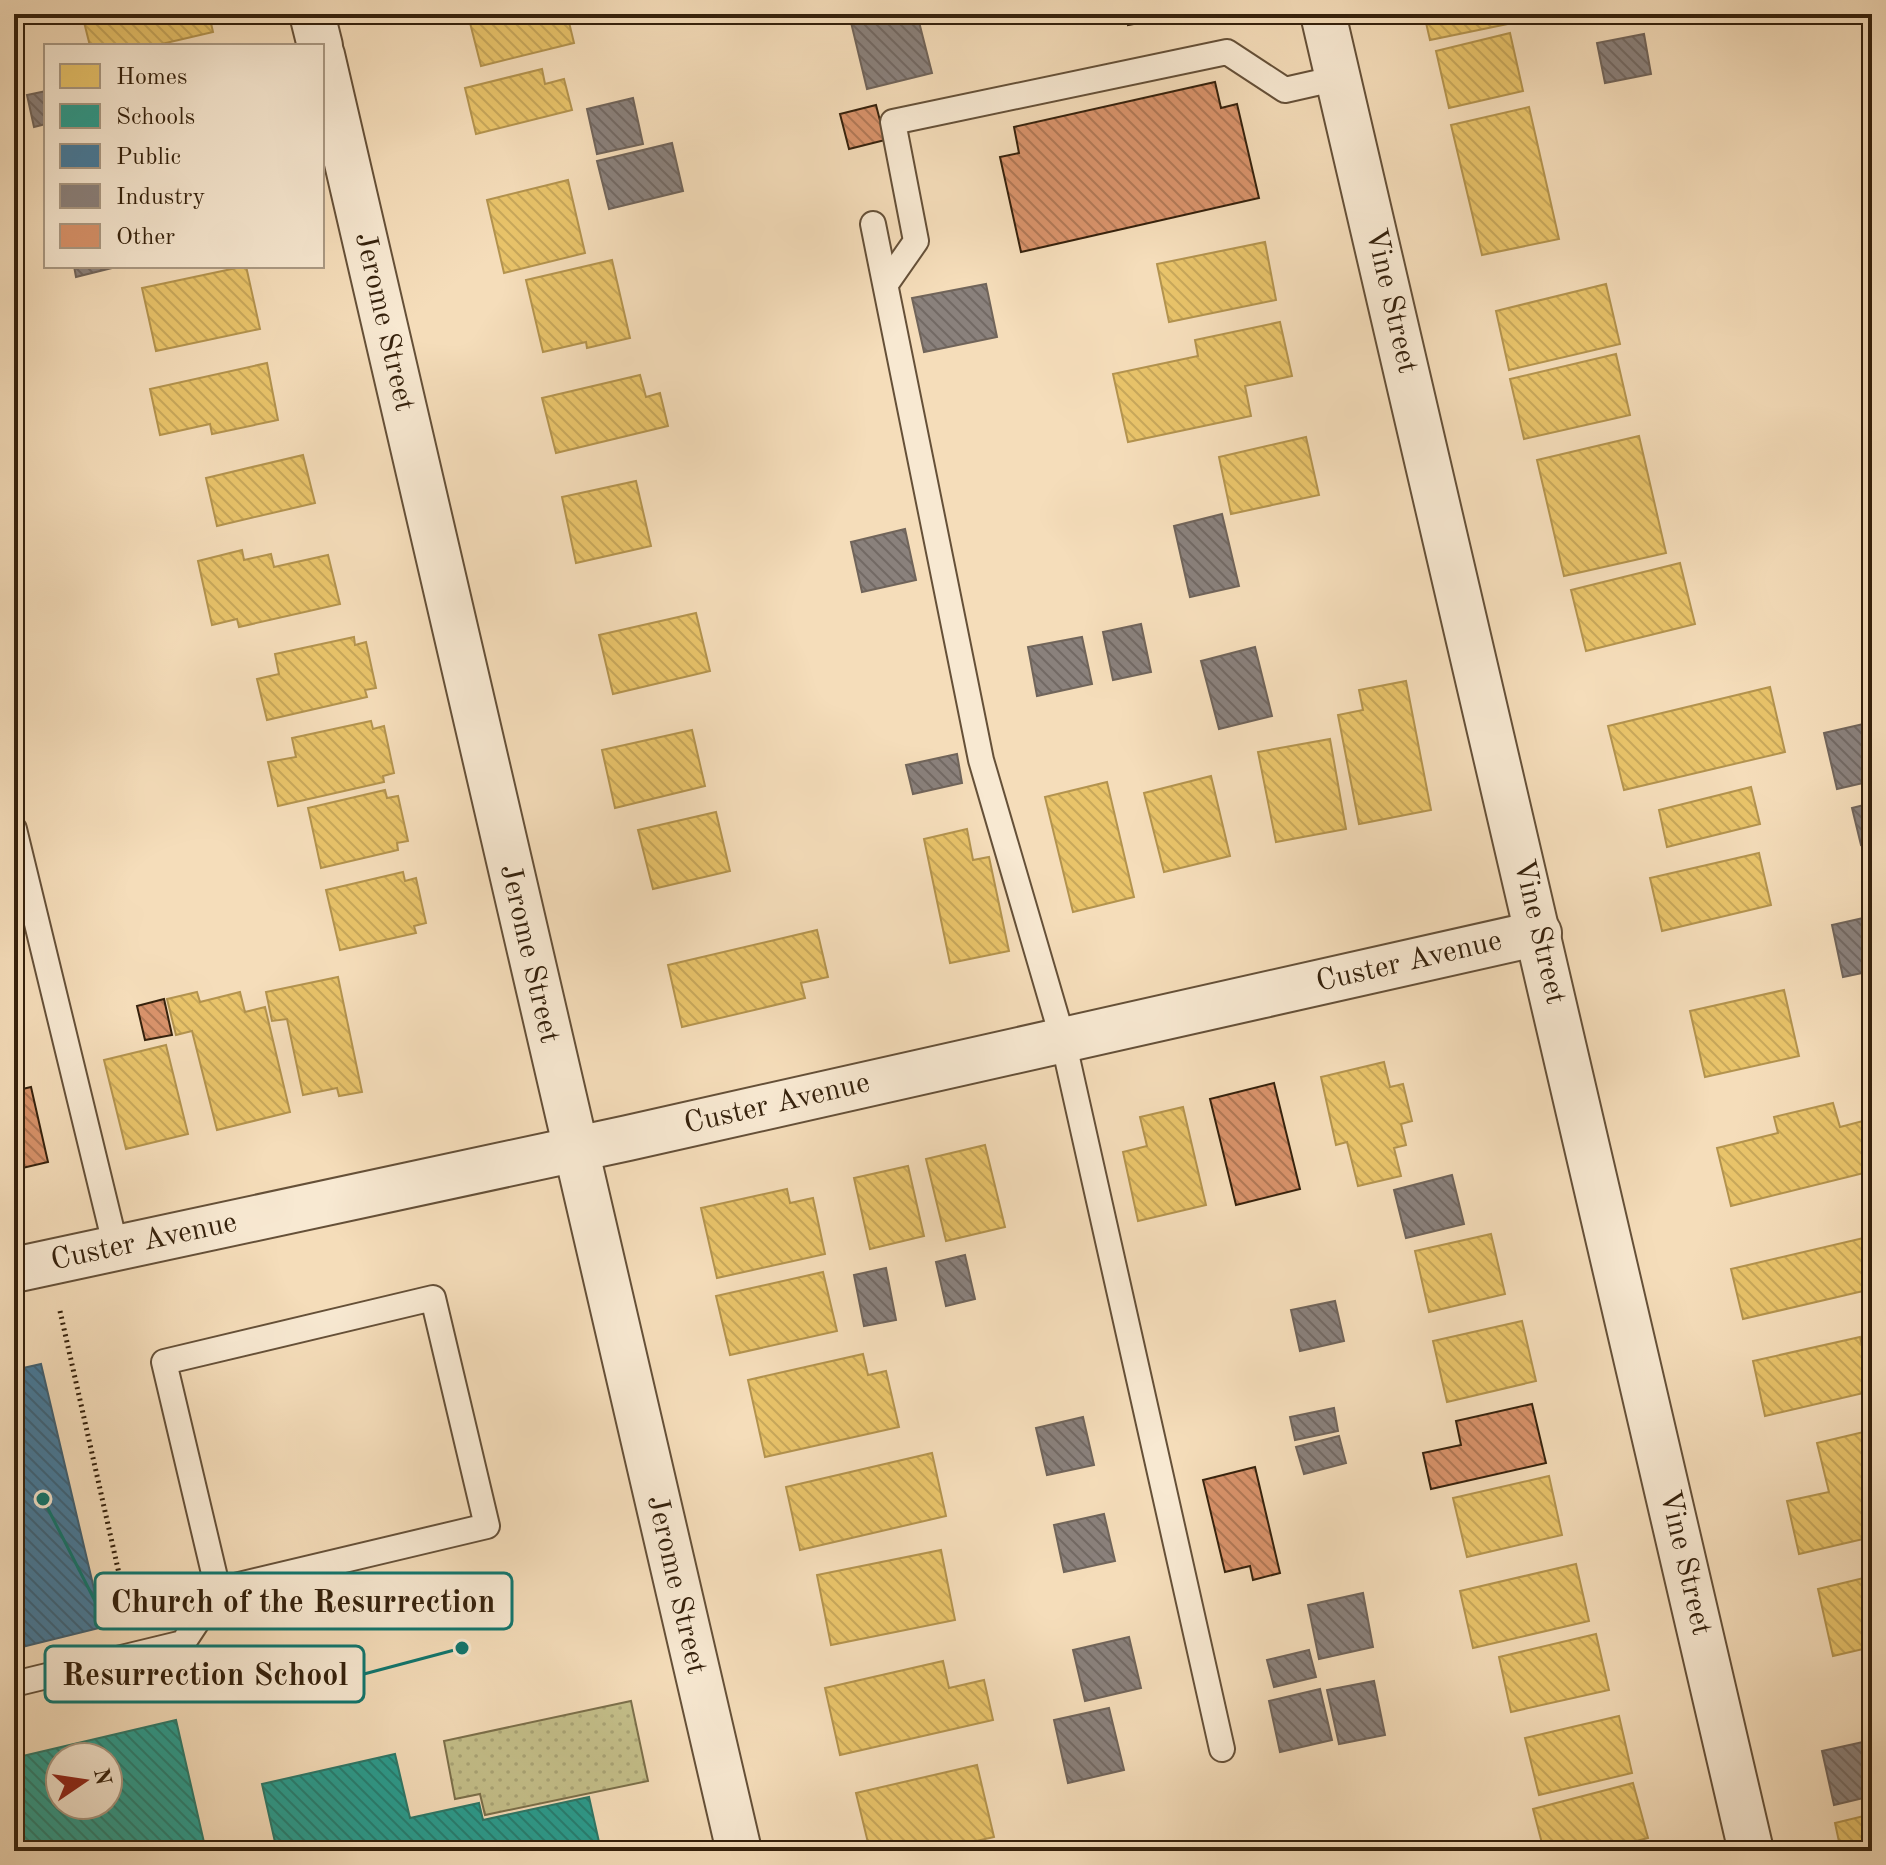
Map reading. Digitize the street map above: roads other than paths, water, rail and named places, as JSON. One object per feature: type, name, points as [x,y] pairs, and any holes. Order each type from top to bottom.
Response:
[{"type":"street","points":[[312,14],[320,44]]},
{"type":"street","name":"Vine Street","points":[[1323,14],[1751,1851]]},
{"type":"street","name":"Jerome Street","points":[[324,64],[739,1851]]},
{"type":"street","name":"Custer Avenue","points":[[14,1270],[574,1150],[1539,933]]},
{"type":"lane","points":[[886,284],[916,241],[893,122],[1227,52],[1285,90],[1338,78]]},
{"type":"lane","points":[[873,224],[981,760],[1063,1040],[1222,1749]]},
{"type":"lane","points":[[14,829],[22,900],[116,1248]]},
{"type":"lane","points":[[14,1684],[183,1643],[218,1590],[487,1526],[433,1298],[164,1362],[218,1590]]},
{"type":"place","name":"Church of the Resurrection","points":[[43,1499]]},
{"type":"place","name":"Resurrection School","points":[[462,1648]]}]
